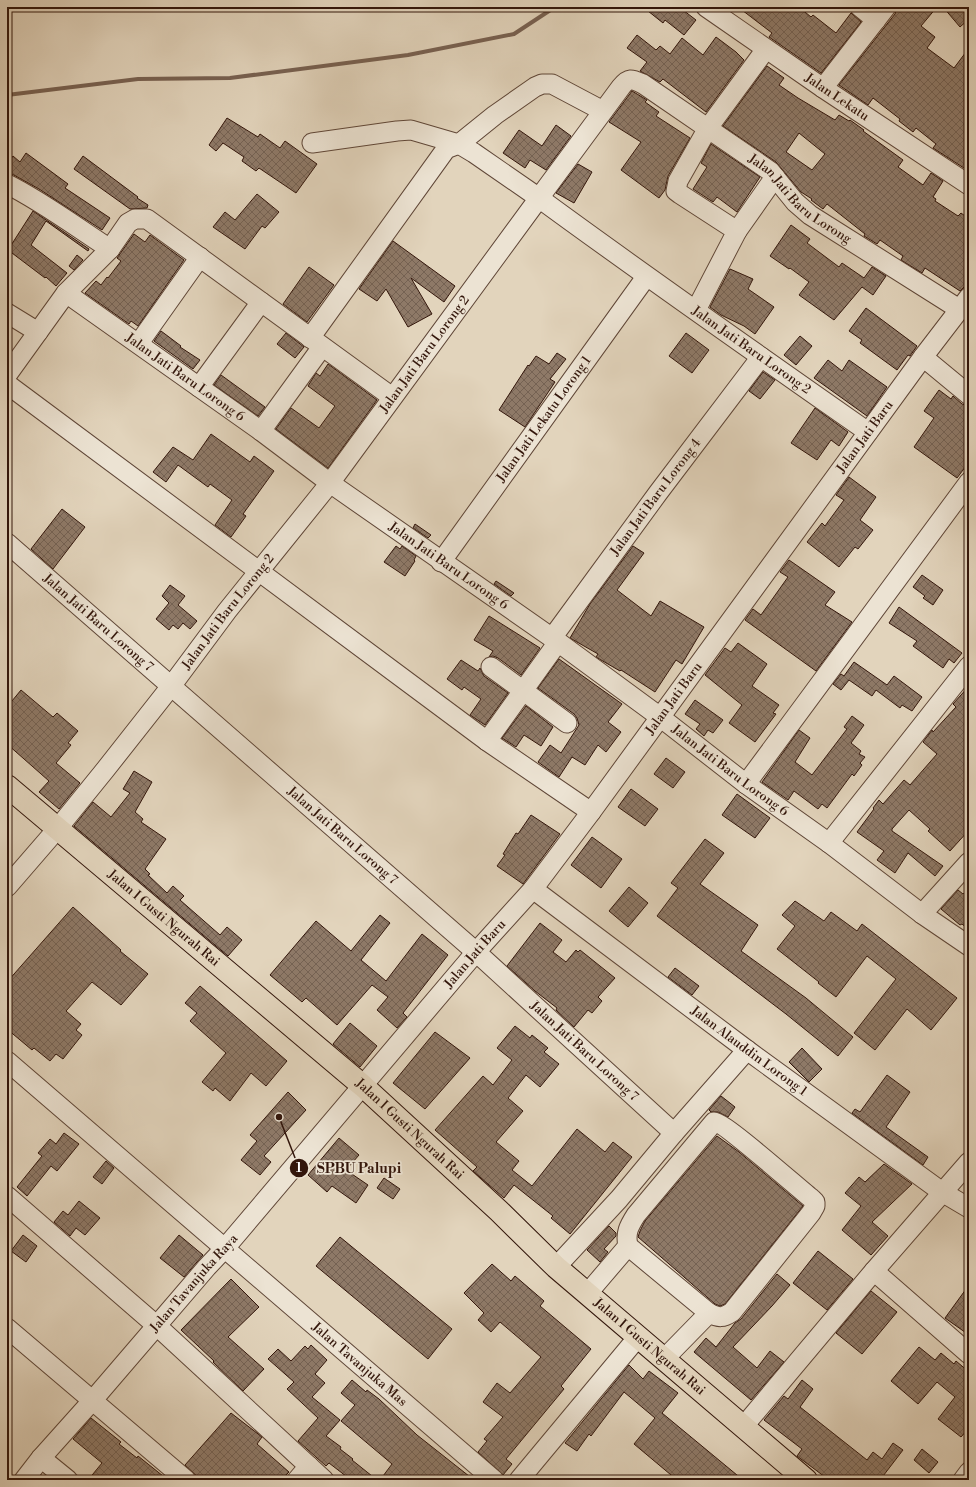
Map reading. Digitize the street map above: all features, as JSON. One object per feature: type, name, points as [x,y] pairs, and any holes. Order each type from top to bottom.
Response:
[{"type":"main road","name":"Jalan I Gusti Ngurah Rai","points":[[7,786],[363,1086],[499,1211],[556,1267],[806,1480]]},
{"type":"street","name":"Jalan Lekatu","points":[[706,7],[823,88],[969,185]]},
{"type":"street","points":[[823,88],[881,14],[860,7]]},
{"type":"street","points":[[737,231],[676,191],[678,181],[708,128],[766,49]]},
{"type":"street","name":"Jalan Jati Baru Lorong","points":[[603,111],[626,81],[632,79],[643,84],[770,171],[795,202],[810,215],[964,303]]},
{"type":"street","points":[[261,431],[316,342],[446,149],[459,144],[495,115],[535,87],[542,84],[552,84],[603,111],[539,198],[474,152],[459,144],[411,130],[312,143]]},
{"type":"street","points":[[696,310],[737,231],[775,177]]},
{"type":"street","points":[[7,184],[40,202],[110,249]]},
{"type":"street","name":"Jalan Jati Baru Lorong 2","points":[[7,887],[58,828],[172,685],[227,611],[330,483],[539,198],[646,277],[696,310],[868,432]]},
{"type":"street","points":[[7,375],[66,293],[110,249],[128,223],[135,219],[147,219],[392,397]]},
{"type":"street","points":[[139,343],[200,257]]},
{"type":"street","name":"Jalan Jati Lekatu Lorong 1","points":[[441,562],[646,277]]},
{"type":"street","name":"Jalan Jati Baru Lorong 6","points":[[66,293],[139,343],[330,483],[441,562],[555,640],[660,717],[746,784],[829,843],[922,914],[969,946]]},
{"type":"street","points":[[199,387],[261,302]]},
{"type":"street","name":"Jalan Jati Baru","points":[[363,1086],[476,952],[533,889],[964,303]]},
{"type":"street","points":[[7,313],[38,332]]},
{"type":"street","name":"Jalan Jati Baru Lorong 4","points":[[488,741],[524,690],[555,640],[658,493],[761,357]]},
{"type":"street","points":[[923,357],[969,395]]},
{"type":"street","points":[[7,384],[488,741],[591,812]]},
{"type":"street","points":[[746,784],[969,482]]},
{"type":"street","name":"Jalan Jati Baru Lorong 7","points":[[7,543],[172,685],[476,952],[674,1133]]},
{"type":"street","points":[[829,843],[969,666]]},
{"type":"street","points":[[491,667],[567,723]]},
{"type":"street","points":[[922,914],[969,862]]},
{"type":"street","name":"Jalan Alauddin Lorong 1","points":[[533,889],[747,1050],[942,1192],[969,1208]]},
{"type":"street","points":[[556,1267],[619,1199],[674,1133],[747,1050]]},
{"type":"street","name":"Jalan Tavanjuka Mas","points":[[7,1061],[494,1480]]},
{"type":"street","name":"Jalan Tavanjuka Raya","points":[[24,1480],[41,1458],[225,1248],[363,1086]]},
{"type":"street","points":[[587,1294],[628,1246],[627,1233],[629,1226],[636,1216],[714,1122],[721,1124],[738,1137],[815,1202],[815,1206],[811,1213],[732,1312],[724,1317],[718,1318],[709,1313],[628,1246]]},
{"type":"street","points":[[743,1427],[874,1271],[969,1162]]},
{"type":"street","points":[[7,1196],[157,1326],[303,1473],[324,1480]]},
{"type":"street","points":[[874,1271],[969,1354]]},
{"type":"street","points":[[664,1359],[709,1313]]},
{"type":"street","points":[[7,1328],[186,1480]]},
{"type":"street","points":[[519,1480],[638,1337]]},
{"type":"street","points":[[41,1458],[68,1480]]},
{"type":"street","points":[[963,1480],[969,1472]]},
{"type":"building","points":[[643,7],[679,7],[696,20],[684,35],[665,20],[663,23]]},
{"type":"building","points":[[738,7],[799,7],[811,17],[813,15],[836,33],[851,13],[861,22],[821,73],[769,37],[772,33]]},
{"type":"building","points":[[897,7],[937,7],[921,26],[935,37],[927,48],[954,68],[969,48],[969,167],[967,170],[933,148],[936,144],[916,128],[913,132],[899,121],[900,119],[873,98],[868,105],[839,85],[895,14]]},
{"type":"building","points":[[943,7],[969,7],[969,19],[960,27]]},
{"type":"building","points":[[637,35],[656,50],[660,46],[670,54],[682,38],[703,55],[716,37],[744,60],[706,112],[663,79],[660,82],[640,71],[647,62],[627,48]]},
{"type":"building","points":[[767,66],[784,78],[779,85],[798,98],[835,120],[839,115],[849,121],[850,120],[864,130],[863,131],[903,160],[898,167],[923,185],[931,173],[943,181],[933,197],[936,199],[935,201],[958,216],[961,213],[969,219],[969,286],[964,287],[960,291],[925,268],[922,273],[901,260],[903,256],[880,240],[877,244],[864,236],[865,234],[827,204],[823,209],[801,192],[776,162],[723,126]],"holes":[[[799,133],[825,154],[812,170],[786,152]]]},
{"type":"building","points":[[632,91],[647,100],[645,102],[659,112],[656,116],[690,138],[668,176],[665,190],[659,198],[621,170],[641,142],[609,122]]},
{"type":"building","points":[[227,118],[258,137],[260,134],[280,148],[285,141],[317,164],[296,193],[259,168],[256,171],[242,161],[244,157],[223,143],[216,151],[209,145]]},
{"type":"building","points":[[556,125],[571,136],[546,170],[530,160],[525,168],[503,153],[519,130],[542,146]]},
{"type":"building","points":[[711,144],[760,177],[737,212],[717,197],[713,202],[693,189],[707,167],[701,163]]},
{"type":"building","points":[[26,153],[68,184],[65,188],[110,218],[102,230],[39,189],[12,174],[7,173],[7,164],[13,156],[20,162]]},
{"type":"building","points":[[83,156],[148,205],[147,208],[130,209],[74,169]]},
{"type":"building","points":[[578,164],[592,172],[574,203],[556,193]]},
{"type":"building","points":[[257,194],[279,212],[265,228],[262,226],[245,249],[213,227],[225,212],[235,220]]},
{"type":"building","points":[[33,211],[89,249],[88,251],[46,221],[31,245],[67,273],[56,286],[8,250]]},
{"type":"building","points":[[791,225],[810,239],[807,243],[839,267],[842,263],[864,278],[872,267],[886,276],[873,295],[862,287],[834,320],[799,295],[809,282],[770,256]]},
{"type":"building","points":[[134,234],[145,242],[150,235],[184,260],[138,326],[131,321],[129,324],[85,293],[96,281],[101,285],[107,277],[108,278],[121,261],[117,258]]},
{"type":"building","points":[[393,241],[455,286],[444,302],[411,278],[432,314],[408,327],[386,289],[377,301],[359,289]]},
{"type":"building","points":[[77,255],[83,260],[74,270],[69,266]]},
{"type":"building","points":[[309,267],[334,285],[307,322],[283,304]]},
{"type":"building","points":[[730,269],[753,279],[748,289],[774,307],[755,334],[744,326],[721,315],[710,307]]},
{"type":"building","points":[[866,308],[917,346],[897,370],[860,343],[862,340],[849,331]]},
{"type":"building","points":[[161,331],[181,346],[180,347],[200,360],[193,369],[154,341]]},
{"type":"building","points":[[286,333],[304,347],[295,358],[277,344]]},
{"type":"building","points":[[686,333],[709,350],[692,373],[669,356]]},
{"type":"building","points":[[800,336],[812,346],[796,365],[784,355]]},
{"type":"building","points":[[557,353],[566,359],[550,379],[555,382],[525,427],[499,410],[528,365],[529,366],[536,356],[549,364]]},
{"type":"building","points":[[828,360],[842,371],[849,360],[887,387],[867,416],[814,378]]},
{"type":"building","points":[[328,364],[377,400],[328,468],[276,429],[291,408],[319,428],[335,406],[308,386],[316,373],[320,376]]},
{"type":"building","points":[[763,372],[775,380],[760,399],[749,391]]},
{"type":"building","points":[[221,375],[265,407],[258,416],[214,385]]},
{"type":"building","points":[[939,390],[951,399],[953,396],[962,404],[969,406],[969,462],[957,478],[914,447],[934,418],[924,411]]},
{"type":"building","points":[[815,408],[848,432],[839,446],[831,440],[817,460],[791,443]]},
{"type":"building","points":[[211,434],[250,462],[254,456],[274,471],[243,514],[246,516],[231,537],[215,525],[232,500],[210,484],[208,487],[178,465],[166,482],[153,472],[173,447],[193,460]]},
{"type":"building","points":[[849,477],[876,497],[860,520],[873,530],[858,549],[855,547],[839,567],[807,542],[822,523],[825,526],[844,500],[836,495]]},
{"type":"building","points":[[62,509],[85,527],[53,569],[31,549]]},
{"type":"building","points":[[415,524],[431,535],[428,538],[413,528]]},
{"type":"building","points":[[396,546],[400,549],[402,546],[416,556],[415,561],[405,576],[384,562]]},
{"type":"building","points":[[633,546],[644,553],[617,590],[651,616],[660,601],[704,627],[682,664],[676,660],[655,692],[621,670],[620,671],[596,657],[598,654],[570,638],[590,604]]},
{"type":"building","points":[[789,560],[835,592],[825,605],[852,622],[816,671],[745,620],[753,609],[761,615],[788,577],[780,572]]},
{"type":"building","points":[[922,575],[943,590],[933,605],[923,598],[925,596],[913,587]]},
{"type":"building","points":[[496,581],[514,593],[511,596],[494,584]]},
{"type":"building","points":[[170,585],[185,596],[178,605],[197,621],[190,629],[183,623],[178,629],[173,625],[169,630],[156,619],[169,603],[162,596]]},
{"type":"building","points":[[899,607],[962,653],[954,663],[949,659],[943,668],[913,646],[917,641],[889,623]]},
{"type":"building","points":[[489,616],[540,648],[521,675],[498,658],[493,656],[489,657],[493,651],[474,640]]},
{"type":"building","points":[[738,643],[767,664],[752,686],[779,705],[773,713],[776,714],[755,742],[729,723],[742,705],[705,675],[725,648],[731,652]]},
{"type":"building","points":[[559,659],[622,704],[608,722],[621,732],[606,752],[598,745],[585,765],[572,757],[559,777],[538,762],[550,745],[561,753],[579,725],[574,714],[538,688]]},
{"type":"building","points":[[461,660],[478,671],[480,668],[484,676],[508,693],[485,725],[470,715],[481,699],[464,687],[462,690],[447,679]]},
{"type":"building","points":[[854,662],[887,685],[894,676],[922,697],[912,711],[902,705],[900,708],[876,690],[872,696],[849,680],[841,690],[833,684],[841,674],[844,676]]},
{"type":"building","points":[[969,686],[969,830],[950,851],[928,831],[930,829],[909,810],[892,829],[892,831],[943,866],[935,876],[908,853],[895,873],[877,860],[884,851],[857,832],[879,800],[883,804],[904,780],[910,785],[937,754],[923,742],[932,730],[933,732],[956,707],[953,704]]},
{"type":"building","points":[[21,690],[53,717],[57,713],[78,731],[68,743],[71,745],[56,763],[80,783],[59,809],[39,792],[49,781],[7,744],[7,707]]},
{"type":"building","points":[[695,700],[723,720],[713,733],[708,730],[704,736],[696,729],[700,724],[685,714]]},
{"type":"building","points":[[526,706],[553,727],[541,746],[524,735],[516,747],[502,738]]},
{"type":"building","points":[[852,716],[864,725],[851,743],[861,751],[859,754],[865,757],[860,763],[862,765],[854,776],[852,774],[827,808],[822,804],[818,809],[794,791],[788,800],[762,782],[799,730],[810,738],[795,762],[812,775],[847,729],[844,727]]},
{"type":"building","points":[[666,758],[685,772],[673,788],[654,774]]},
{"type":"building","points":[[134,771],[152,782],[135,812],[143,819],[141,822],[166,839],[145,869],[150,874],[148,875],[167,893],[173,886],[184,896],[180,900],[220,935],[227,927],[242,940],[228,956],[74,826],[93,802],[111,817],[130,793],[123,789]]},
{"type":"building","points":[[631,789],[658,809],[645,826],[618,807]]},
{"type":"building","points":[[737,794],[770,818],[755,838],[722,815]]},
{"type":"building","points":[[531,815],[560,834],[523,884],[497,866],[505,855],[503,854],[516,833],[518,834]]},
{"type":"building","points":[[592,837],[622,859],[601,888],[571,865]]},
{"type":"building","points":[[705,839],[724,853],[700,884],[758,925],[741,951],[806,998],[853,1037],[838,1056],[786,1014],[657,916],[678,888],[671,883]]},
{"type":"building","points":[[629,887],[648,903],[628,927],[609,911]]},
{"type":"building","points":[[969,888],[969,930],[962,924],[960,925],[941,909],[958,890],[963,894]]},
{"type":"building","points":[[795,901],[824,921],[831,912],[857,931],[862,924],[957,998],[931,1030],[907,1009],[875,1050],[854,1033],[896,979],[867,956],[836,997],[777,949],[795,926],[782,915]]},
{"type":"building","points":[[73,907],[121,950],[120,951],[148,974],[121,1005],[92,982],[66,1011],[81,1024],[76,1030],[82,1035],[63,1059],[56,1054],[50,1061],[34,1048],[32,1050],[7,1029],[7,982]]},
{"type":"building","points":[[380,915],[390,923],[361,960],[386,981],[422,934],[448,955],[403,1013],[407,1017],[397,1028],[377,1010],[388,997],[372,985],[337,1025],[306,998],[302,1002],[270,975],[316,921],[351,951]]},
{"type":"building","points":[[540,923],[562,940],[553,952],[566,962],[576,950],[578,952],[580,950],[615,978],[598,997],[602,1001],[592,1013],[588,1010],[574,1027],[556,1010],[557,1008],[507,966]]},
{"type":"building","points":[[675,968],[699,986],[692,995],[668,977]]},
{"type":"building","points":[[200,986],[287,1061],[266,1086],[251,1073],[230,1101],[215,1088],[213,1091],[202,1082],[226,1053],[190,1021],[197,1013],[185,1003]]},
{"type":"building","points":[[350,1023],[377,1046],[360,1067],[333,1044]]},
{"type":"building","points":[[515,1026],[530,1038],[532,1035],[548,1048],[544,1052],[559,1064],[540,1087],[526,1075],[508,1098],[523,1111],[496,1142],[519,1161],[512,1170],[532,1186],[577,1129],[605,1152],[613,1142],[632,1157],[570,1234],[551,1218],[553,1216],[514,1185],[504,1198],[473,1171],[477,1167],[435,1130],[483,1076],[493,1085],[512,1060],[497,1048]]},
{"type":"building","points":[[435,1032],[470,1058],[425,1109],[393,1083]]},
{"type":"building","points":[[802,1048],[822,1069],[809,1082],[789,1062]]},
{"type":"building","points":[[887,1075],[910,1092],[886,1127],[928,1157],[923,1165],[852,1113],[855,1109],[860,1112]]},
{"type":"building","points":[[288,1092],[306,1110],[264,1156],[271,1162],[260,1175],[241,1160],[257,1141],[250,1135]]},
{"type":"building","points":[[721,1096],[735,1107],[728,1117],[718,1112],[711,1112],[709,1110]]},
{"type":"building","points":[[64,1133],[79,1144],[57,1171],[51,1166],[27,1196],[17,1187],[42,1156],[38,1153],[50,1139],[56,1144]]},
{"type":"building","points":[[717,1136],[739,1152],[803,1206],[725,1304],[720,1306],[715,1304],[638,1237],[645,1221]]},
{"type":"building","points":[[339,1138],[359,1155],[346,1170],[368,1185],[356,1203],[332,1186],[327,1192],[308,1175]]},
{"type":"building","points":[[106,1161],[114,1168],[102,1184],[93,1177]]},
{"type":"building","points":[[884,1164],[912,1184],[872,1222],[888,1236],[871,1255],[842,1230],[861,1206],[845,1193],[859,1177],[865,1182]]},
{"type":"building","points":[[384,1178],[400,1189],[393,1199],[377,1188]]},
{"type":"building","points":[[79,1201],[100,1218],[85,1235],[76,1228],[70,1236],[54,1222],[63,1211],[68,1215]]},
{"type":"building","points":[[609,1226],[616,1233],[616,1236],[604,1249],[608,1252],[600,1262],[587,1250]]},
{"type":"building","points":[[23,1235],[37,1246],[26,1262],[11,1251]]},
{"type":"building","points":[[179,1235],[203,1255],[184,1277],[160,1258]]},
{"type":"building","points":[[340,1237],[452,1329],[428,1359],[316,1266]]},
{"type":"building","points":[[818,1251],[853,1279],[827,1310],[793,1283]]},
{"type":"building","points":[[492,1264],[511,1281],[515,1276],[544,1301],[540,1306],[591,1349],[561,1386],[564,1389],[506,1459],[512,1464],[503,1475],[478,1452],[487,1441],[484,1439],[503,1417],[483,1402],[497,1383],[510,1393],[541,1357],[500,1322],[491,1332],[478,1320],[484,1313],[464,1293]]},
{"type":"building","points":[[777,1274],[790,1285],[733,1347],[757,1368],[770,1351],[784,1362],[751,1400],[694,1352],[706,1338],[716,1347],[735,1323],[741,1319]]},
{"type":"building","points":[[231,1279],[259,1307],[228,1337],[264,1369],[243,1391],[181,1330]]},
{"type":"building","points":[[969,1285],[969,1335],[945,1318]]},
{"type":"building","points":[[871,1291],[897,1312],[862,1354],[836,1333]]},
{"type":"building","points":[[311,1345],[327,1360],[315,1374],[325,1383],[312,1397],[340,1420],[326,1436],[341,1447],[340,1449],[353,1459],[352,1460],[377,1480],[351,1480],[329,1463],[326,1466],[298,1441],[318,1418],[287,1389],[294,1382],[268,1359],[278,1349],[291,1361],[305,1346],[308,1349]]},
{"type":"building","points":[[919,1347],[935,1360],[941,1353],[954,1364],[956,1361],[969,1372],[969,1428],[961,1437],[938,1419],[955,1397],[937,1382],[918,1404],[891,1381]]},
{"type":"building","points":[[629,1365],[643,1379],[649,1371],[678,1393],[662,1413],[743,1480],[677,1480],[634,1444],[655,1418],[624,1392],[591,1436],[589,1434],[577,1451],[565,1443]]},
{"type":"building","points":[[352,1380],[366,1392],[367,1390],[379,1399],[417,1435],[474,1480],[380,1480],[392,1464],[341,1421],[355,1405],[341,1393]]},
{"type":"building","points":[[802,1380],[813,1389],[800,1407],[867,1460],[873,1452],[882,1459],[893,1443],[903,1450],[880,1480],[829,1480],[797,1456],[802,1449],[764,1420],[784,1396],[788,1399]]},
{"type":"building","points":[[231,1413],[262,1437],[257,1444],[289,1472],[281,1480],[201,1480],[185,1465]]},
{"type":"building","points":[[91,1418],[121,1442],[119,1444],[137,1458],[138,1456],[168,1480],[88,1480],[102,1463],[73,1439]]},
{"type":"building","points":[[922,1449],[938,1462],[929,1473],[914,1460]]},
{"type":"waterway","points":[[7,95],[138,79],[230,78],[408,55],[514,34],[555,7]]},
{"type":"place","name":"SPBU Palupi","points":[[279,1117]]}]
